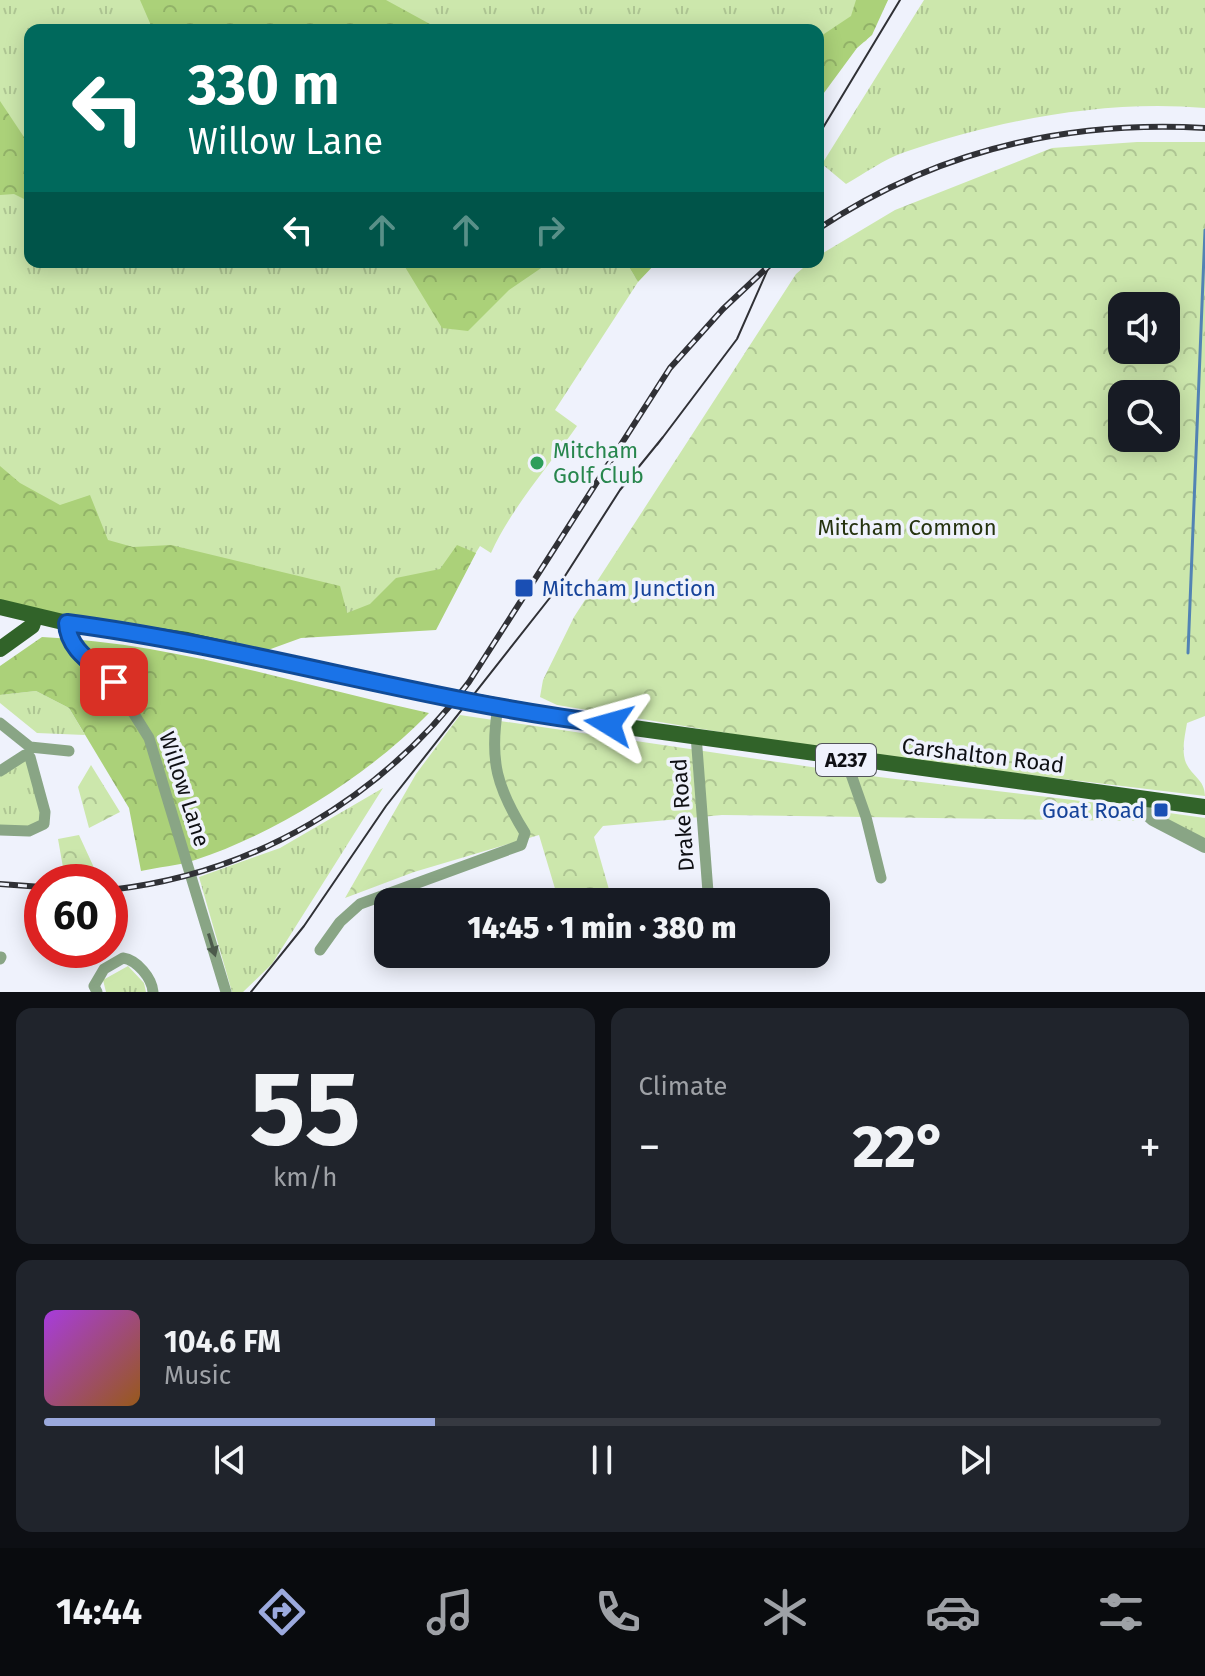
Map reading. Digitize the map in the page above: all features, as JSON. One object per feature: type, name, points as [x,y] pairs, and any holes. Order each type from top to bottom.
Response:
[{"type":"main road","name":"Carshalton Road","points":[[0,607],[67,623],[187,640],[393,687],[494,706],[846,760],[1205,807]]},
{"type":"main road","points":[[0,649],[32,626],[35,617]]},
{"type":"street","name":"Willow Lane","points":[[67,623],[70,642],[114,682],[142,721],[183,843],[226,992]]},
{"type":"street","points":[[320,950],[340,922],[360,904],[521,845],[525,833],[499,787],[494,706]]},
{"type":"street","points":[[0,723],[29,751],[45,812],[44,824],[29,831],[0,830]]},
{"type":"street","name":"Drake Road","points":[[696,735],[708,888]]},
{"type":"street","points":[[0,771],[29,751],[69,751]]},
{"type":"street","points":[[846,760],[866,817],[881,878]]},
{"type":"street","points":[[1127,796],[1153,819],[1205,846]]},
{"type":"street","points":[[97,992],[94,986],[97,975],[123,958],[131,959],[142,971],[152,984],[153,992]]},
{"type":"green space","name":"Mitcham Golf Club","points":[[0,0],[888,0],[866,41],[824,55],[824,24],[24,24],[24,268],[630,268],[638,282],[555,410],[577,426],[520,503],[491,553],[480,546],[433,624],[300,630],[258,648],[0,601]]},
{"type":"green space","points":[[140,0],[386,0],[430,24],[150,24]]},
{"type":"green space","points":[[856,0],[888,0],[872,35],[857,48],[824,93],[824,34],[851,16]]},
{"type":"green space","points":[[924,0],[1205,0],[1205,108],[1130,107],[1015,122],[905,152],[846,184],[824,166],[824,161]]},
{"type":"green space","points":[[0,101],[24,137],[24,199],[14,194],[0,195]]},
{"type":"green space","name":"Mitcham Common","points":[[1137,142],[1205,142],[1205,716],[1187,723],[1184,748],[1186,763],[1201,782],[1205,796],[847,753],[557,705],[540,697],[543,680],[574,617],[796,274],[803,268],[824,268],[824,252],[895,210],[1052,148]]},
{"type":"green space","points":[[406,268],[541,268],[509,290],[468,331],[442,328]]},
{"type":"green space","points":[[630,268],[651,268],[638,282]]},
{"type":"green space","points":[[0,466],[20,483],[60,505],[90,495],[108,540],[133,547],[171,545],[340,586],[347,613],[370,604],[396,578],[440,569],[457,545],[476,553],[436,630],[301,638],[268,650],[193,635],[49,614],[0,600]]},
{"type":"green space","points":[[42,637],[140,647],[188,656],[429,713],[350,780],[289,818],[195,860],[141,871],[129,808],[69,708],[36,691],[0,695],[0,666]]},
{"type":"green space","points":[[36,691],[69,708],[85,735],[37,733],[0,703],[0,695]]},
{"type":"green space","points":[[460,715],[879,777],[1115,805],[1137,821],[722,815],[603,826],[594,837],[609,888],[555,888],[539,835],[414,872],[345,898],[416,774]]},
{"type":"green space","points":[[25,757],[43,812],[36,827],[0,833],[0,775]]},
{"type":"green space","points":[[91,765],[120,812],[89,828],[78,787]]},
{"type":"green space","points":[[383,788],[272,964],[243,992],[232,992],[199,877],[280,848]]},
{"type":"green space","points":[[1162,812],[1205,818],[1205,840],[1159,817]]},
{"type":"green space","points":[[79,835],[92,864],[62,864],[58,839]]},
{"type":"green space","points":[[128,966],[144,983],[146,992],[106,992],[103,980]]},
{"type":"waterway","points":[[1188,653],[1205,230]]},
{"type":"tram line","points":[[824,126],[900,0]]},
{"type":"tram line","points":[[657,445],[737,339],[768,268]]},
{"type":"tram line","points":[[251,992],[304,926],[386,806],[556,590],[620,490],[663,437]]},
{"type":"railway","points":[[824,225],[908,179],[1003,146],[1102,129],[1205,128]]},
{"type":"railway","points":[[128,887],[215,867],[264,848],[311,824],[355,795],[435,724],[469,682],[670,368],[723,309],[767,268]]},
{"type":"railway","points":[[0,884],[24,886]]},
{"type":"place","name":"Mitcham Golf Club","points":[[537,463]]},
{"type":"place","name":"Mitcham Junction","points":[[524,588]]},
{"type":"place","name":"Goat Road","points":[[1161,810]]},
{"type":"route","points":[[114,682],[76,650],[70,642],[67,623],[187,640],[405,690],[609,724]]}]
